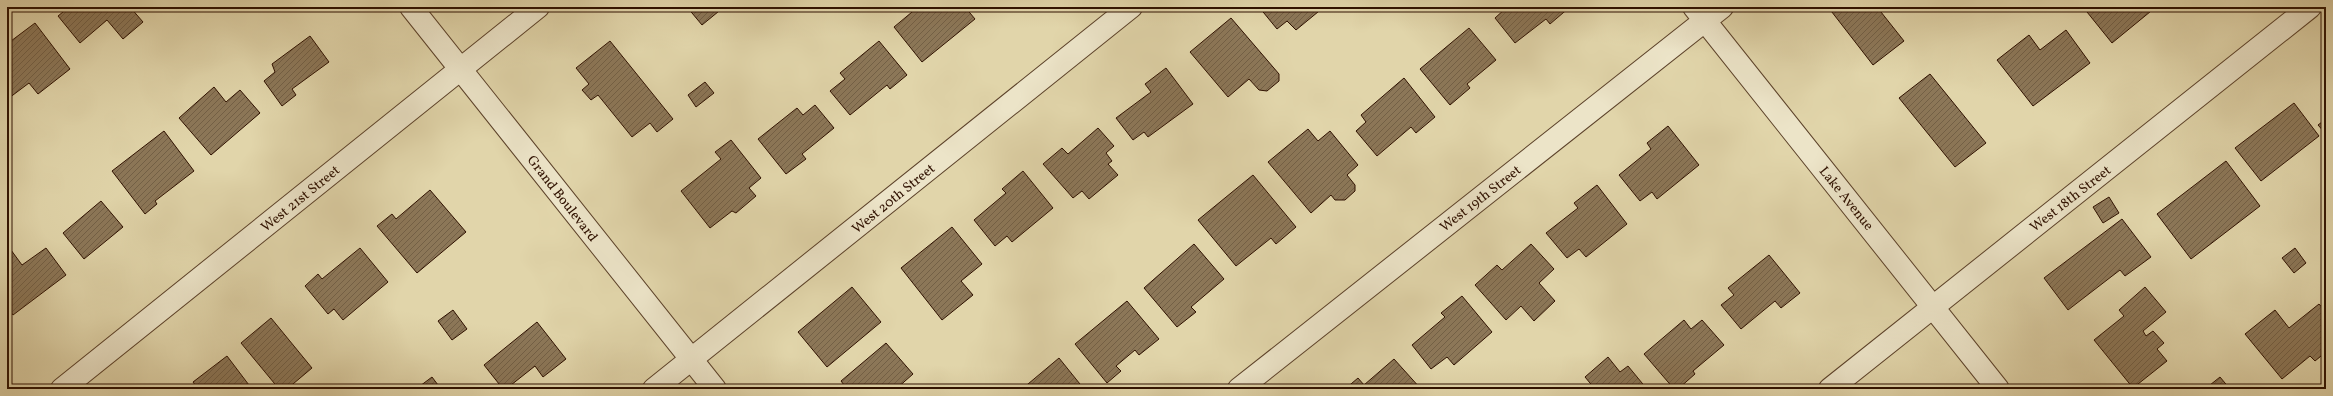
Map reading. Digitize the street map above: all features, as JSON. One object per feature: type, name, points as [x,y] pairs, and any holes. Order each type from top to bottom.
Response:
[{"type":"street","name":"Grand Boulevard","points":[[411,7],[715,389]]},
{"type":"street","name":"West 21st Street","points":[[62,389],[460,68],[538,7]]},
{"type":"street","name":"West 20th Street","points":[[654,389],[1132,7]]},
{"type":"street","name":"West 19th Street","points":[[1239,389],[1699,14],[1722,7]]},
{"type":"street","name":"West 18th Street","points":[[1830,389],[2310,7]]},
{"type":"street","name":"Lake Avenue","points":[[1699,14],[1934,306],[1998,389]]},
{"type":"building","points":[[69,7],[130,7],[143,22],[123,39],[107,20],[80,43],[58,16]]},
{"type":"building","points":[[687,7],[724,7],[702,25]]},
{"type":"building","points":[[918,7],[965,7],[975,19],[922,62],[894,27]]},
{"type":"building","points":[[1259,7],[1324,7],[1296,30],[1287,21],[1277,29]]},
{"type":"building","points":[[1503,7],[1570,7],[1550,24],[1546,19],[1515,43],[1495,18],[1505,9]]},
{"type":"building","points":[[1828,7],[1877,7],[1904,41],[1873,65]]},
{"type":"building","points":[[2094,7],[2156,7],[2112,43],[2087,12]]},
{"type":"building","points":[[1231,18],[1279,74],[1279,81],[1267,91],[1259,90],[1249,79],[1228,97],[1190,52]]},
{"type":"building","points":[[35,23],[70,69],[38,94],[29,83],[9,98],[7,96],[7,44]]},
{"type":"building","points":[[1469,28],[1496,60],[1467,84],[1470,88],[1450,105],[1420,69]]},
{"type":"building","points":[[2066,30],[2090,63],[2033,106],[1997,60],[2029,35],[2040,50]]},
{"type":"building","points":[[310,36],[329,62],[292,89],[296,95],[282,106],[264,81],[275,72],[272,64]]},
{"type":"building","points":[[610,41],[673,119],[657,132],[650,123],[632,137],[598,95],[591,100],[582,90],[589,84],[576,68]]},
{"type":"building","points":[[879,41],[907,75],[890,89],[887,85],[850,115],[830,91],[845,79],[840,73]]},
{"type":"building","points":[[1166,68],[1193,104],[1148,137],[1144,132],[1133,140],[1116,118],[1151,92],[1145,84]]},
{"type":"building","points":[[1930,74],[1986,143],[1955,167],[1899,98]]},
{"type":"building","points":[[1404,78],[1435,117],[1416,133],[1411,127],[1377,156],[1356,131],[1366,122],[1361,115]]},
{"type":"building","points":[[705,82],[714,93],[696,107],[688,95]]},
{"type":"building","points":[[214,87],[226,102],[240,90],[260,113],[211,155],[179,118]]},
{"type":"building","points":[[2294,103],[2319,136],[2261,181],[2235,148]]},
{"type":"building","points":[[815,105],[834,128],[802,154],[806,159],[786,174],[758,139],[797,108],[803,115]]},
{"type":"building","points":[[2326,119],[2326,134],[2318,125]]},
{"type":"building","points":[[1668,126],[1699,165],[1657,199],[1652,192],[1640,201],[1619,175],[1651,149],[1647,143]]},
{"type":"building","points":[[1098,128],[1114,146],[1106,153],[1112,161],[1108,164],[1118,175],[1089,199],[1082,191],[1073,198],[1043,164],[1062,148],[1068,154]]},
{"type":"building","points":[[1308,129],[1318,141],[1330,131],[1358,165],[1347,175],[1355,185],[1355,191],[1345,200],[1335,200],[1331,195],[1311,213],[1268,162]]},
{"type":"building","points":[[164,131],[194,171],[155,201],[157,204],[145,214],[112,171]]},
{"type":"building","points":[[731,140],[761,178],[749,188],[756,196],[736,213],[732,211],[710,228],[681,191],[721,159],[715,152]]},
{"type":"building","points":[[2226,161],[2260,206],[2191,259],[2157,214]]},
{"type":"building","points":[[1023,171],[1053,208],[1012,242],[1007,236],[995,246],[974,220],[1006,193],[1002,189]]},
{"type":"building","points":[[1253,175],[1296,227],[1276,244],[1271,238],[1236,266],[1198,220]]},
{"type":"building","points":[[1597,185],[1627,224],[1586,257],[1579,249],[1567,258],[1546,233],[1578,208],[1574,203]]},
{"type":"building","points":[[430,190],[466,232],[417,273],[377,226],[392,214],[396,219]]},
{"type":"building","points":[[2109,197],[2119,213],[2103,223],[2093,207]]},
{"type":"building","points":[[101,201],[123,227],[84,259],[63,233]]},
{"type":"building","points":[[2122,219],[2151,257],[2125,276],[2120,270],[2068,310],[2044,278]]},
{"type":"building","points":[[952,227],[982,264],[961,281],[973,295],[942,320],[901,268]]},
{"type":"building","points":[[1194,244],[1224,279],[1191,307],[1196,312],[1177,327],[1144,288]]},
{"type":"building","points":[[1531,244],[1554,269],[1539,283],[1555,301],[1534,321],[1521,306],[1506,320],[1475,285],[1497,265],[1502,270]]},
{"type":"building","points":[[46,248],[66,275],[13,315],[7,307],[7,252],[11,250],[22,265]]},
{"type":"building","points":[[360,248],[388,282],[343,320],[334,309],[328,314],[305,286],[318,274],[322,279]]},
{"type":"building","points":[[2295,248],[2306,263],[2294,273],[2282,258]]},
{"type":"building","points":[[1769,255],[1800,293],[1781,308],[1775,301],[1741,329],[1721,305],[1734,295],[1728,288]]},
{"type":"building","points":[[852,287],[881,322],[827,367],[798,332]]},
{"type":"building","points":[[2145,287],[2166,312],[2143,331],[2146,336],[2153,331],[2164,343],[2157,349],[2167,361],[2133,388],[2094,340],[2124,316],[2119,310]]},
{"type":"building","points":[[1462,296],[1492,332],[1454,365],[1447,357],[1431,369],[1412,345],[1445,317],[1441,313]]},
{"type":"building","points":[[1127,301],[1159,339],[1139,355],[1135,350],[1116,366],[1121,371],[1107,383],[1075,344]]},
{"type":"building","points":[[2319,304],[2326,312],[2326,352],[2315,361],[2310,356],[2282,379],[2245,334],[2275,310],[2289,328]]},
{"type":"building","points":[[453,310],[467,329],[452,340],[438,321]]},
{"type":"building","points":[[271,318],[312,368],[287,389],[279,389],[241,343]]},
{"type":"building","points":[[1684,320],[1691,329],[1702,320],[1724,345],[1693,371],[1695,374],[1678,389],[1674,389],[1644,354]]},
{"type":"building","points":[[537,322],[566,359],[543,377],[535,366],[506,389],[503,389],[484,365]]},
{"type":"building","points":[[886,343],[913,374],[896,389],[847,389],[841,381]]},
{"type":"building","points":[[227,356],[252,389],[198,389],[193,382]]},
{"type":"building","points":[[1608,357],[1620,372],[1628,366],[1647,389],[1595,389],[1585,377]]},
{"type":"building","points":[[1059,358],[1084,389],[1022,389]]},
{"type":"building","points":[[1394,359],[1421,389],[1345,389],[1358,378],[1364,385]]},
{"type":"building","points":[[432,377],[441,389],[416,389]]},
{"type":"building","points":[[2220,377],[2230,389],[2205,389]]}]
